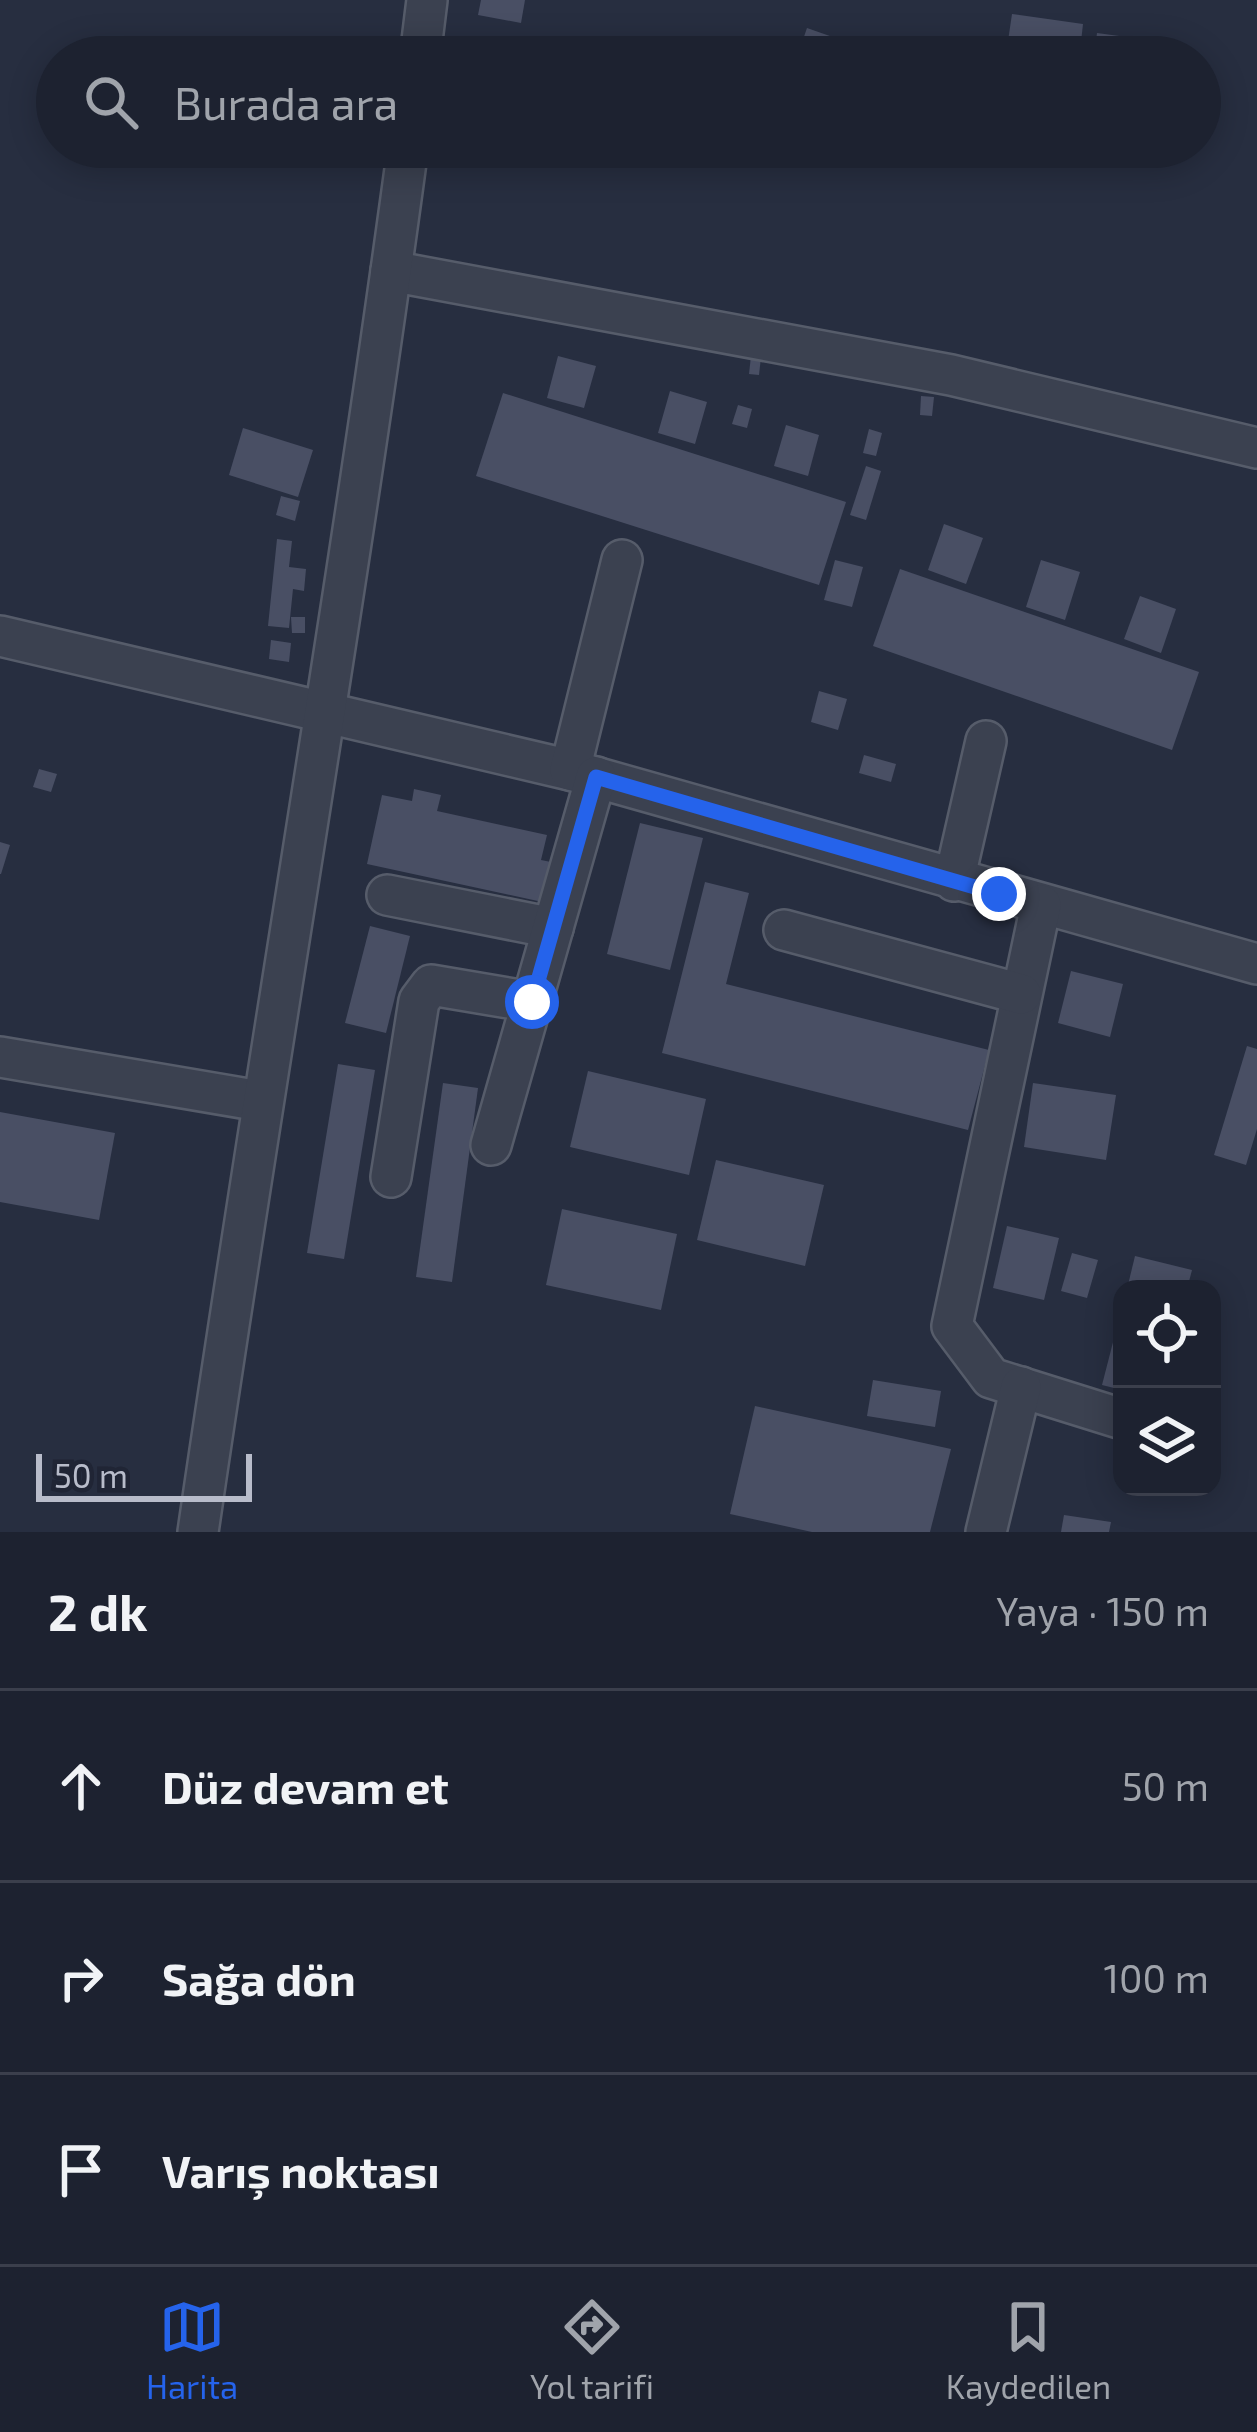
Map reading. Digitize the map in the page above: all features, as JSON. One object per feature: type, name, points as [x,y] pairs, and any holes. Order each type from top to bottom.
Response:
[{"type":"lane","points":[[423,36],[428,0]]},
{"type":"lane","points":[[198,1532],[260,1101],[326,715],[405,168]]},
{"type":"lane","points":[[391,271],[951,376],[1257,448]]},
{"type":"lane","points":[[491,1145],[553,928],[622,560]]},
{"type":"lane","points":[[0,636],[583,774],[1257,964]]},
{"type":"lane","points":[[954,881],[986,741]]},
{"type":"lane","points":[[387,895],[553,928]]},
{"type":"lane","points":[[1041,905],[952,1326],[991,1378],[1113,1416]]},
{"type":"lane","points":[[784,930],[1021,994]]},
{"type":"lane","points":[[391,1177],[419,1001],[431,985],[532,1002]]},
{"type":"lane","points":[[0,1057],[260,1101]]},
{"type":"lane","points":[[986,1532],[1021,1388]]},
{"type":"building","points":[[481,0],[525,0],[521,23],[478,15]]},
{"type":"building","points":[[1012,14],[1083,24],[1082,36],[1009,36]]},
{"type":"building","points":[[807,28],[830,36],[804,36]]},
{"type":"building","points":[[558,356],[596,366],[584,408],[547,398]]},
{"type":"building","points":[[751,356],[761,357],[759,375],[749,374]]},
{"type":"building","points":[[670,391],[707,402],[695,444],[658,433]]},
{"type":"building","points":[[503,393],[846,502],[819,585],[476,476]]},
{"type":"building","points":[[921,396],[934,397],[932,416],[920,415]]},
{"type":"building","points":[[738,405],[752,409],[747,428],[732,424]]},
{"type":"building","points":[[786,425],[819,435],[808,476],[774,466]]},
{"type":"building","points":[[243,428],[313,450],[298,497],[229,475]]},
{"type":"building","points":[[869,429],[882,433],[876,456],[863,453]]},
{"type":"building","points":[[866,466],[881,471],[866,520],[850,515]]},
{"type":"building","points":[[281,496],[300,501],[295,521],[276,515]]},
{"type":"building","points":[[944,524],[983,538],[966,584],[928,570]]},
{"type":"building","points":[[277,539],[292,541],[289,567],[306,569],[304,591],[293,589],[289,628],[268,626]]},
{"type":"building","points":[[835,560],[863,567],[852,607],[824,600]]},
{"type":"building","points":[[1041,560],[1080,572],[1065,620],[1026,607]]},
{"type":"building","points":[[900,569],[1199,672],[1172,750],[873,646]]},
{"type":"building","points":[[1140,596],[1176,609],[1161,653],[1124,639]]},
{"type":"building","points":[[291,617],[305,617],[305,633],[292,633]]},
{"type":"building","points":[[271,640],[291,643],[289,662],[269,659]]},
{"type":"building","points":[[819,691],[847,699],[838,730],[811,722]]},
{"type":"building","points":[[864,755],[896,764],[891,782],[859,773]]},
{"type":"building","points":[[39,769],[57,774],[51,792],[33,787]]},
{"type":"building","points":[[414,789],[441,795],[437,811],[547,835],[541,860],[556,863],[547,903],[367,864],[382,795],[412,801]]},
{"type":"building","points":[[640,823],[703,838],[670,970],[607,954]]},
{"type":"building","points":[[0,842],[10,845],[1,874],[0,874]]},
{"type":"building","points":[[705,882],[749,893],[726,984],[989,1050],[968,1130],[662,1053]]},
{"type":"building","points":[[370,926],[410,936],[386,1033],[345,1023]]},
{"type":"building","points":[[1071,971],[1123,984],[1110,1037],[1058,1023]]},
{"type":"building","points":[[1247,1046],[1257,1049],[1257,1129],[1246,1165],[1214,1155]]},
{"type":"building","points":[[338,1064],[375,1070],[344,1259],[307,1253]]},
{"type":"building","points":[[588,1071],[706,1099],[689,1175],[570,1147]]},
{"type":"building","points":[[443,1083],[478,1088],[452,1282],[416,1277]]},
{"type":"building","points":[[1033,1083],[1116,1095],[1106,1160],[1024,1147]]},
{"type":"building","points":[[0,1112],[115,1133],[99,1220],[0,1202]]},
{"type":"building","points":[[716,1160],[824,1185],[805,1266],[697,1240]]},
{"type":"building","points":[[562,1209],[677,1234],[661,1310],[546,1285]]},
{"type":"building","points":[[1007,1226],[1059,1238],[1044,1300],[993,1288]]},
{"type":"building","points":[[1072,1253],[1098,1260],[1087,1298],[1061,1291]]},
{"type":"building","points":[[1135,1256],[1192,1270],[1189,1280],[1129,1280]]},
{"type":"building","points":[[1113,1342],[1113,1388],[1102,1385]]},
{"type":"building","points":[[873,1380],[941,1391],[935,1427],[867,1416]]},
{"type":"building","points":[[755,1406],[951,1449],[930,1532],[812,1532],[730,1514]]},
{"type":"building","points":[[1064,1515],[1111,1522],[1109,1532],[1061,1532]]},
{"type":"route","points":[[532,1002],[596,777],[999,894]]}]
